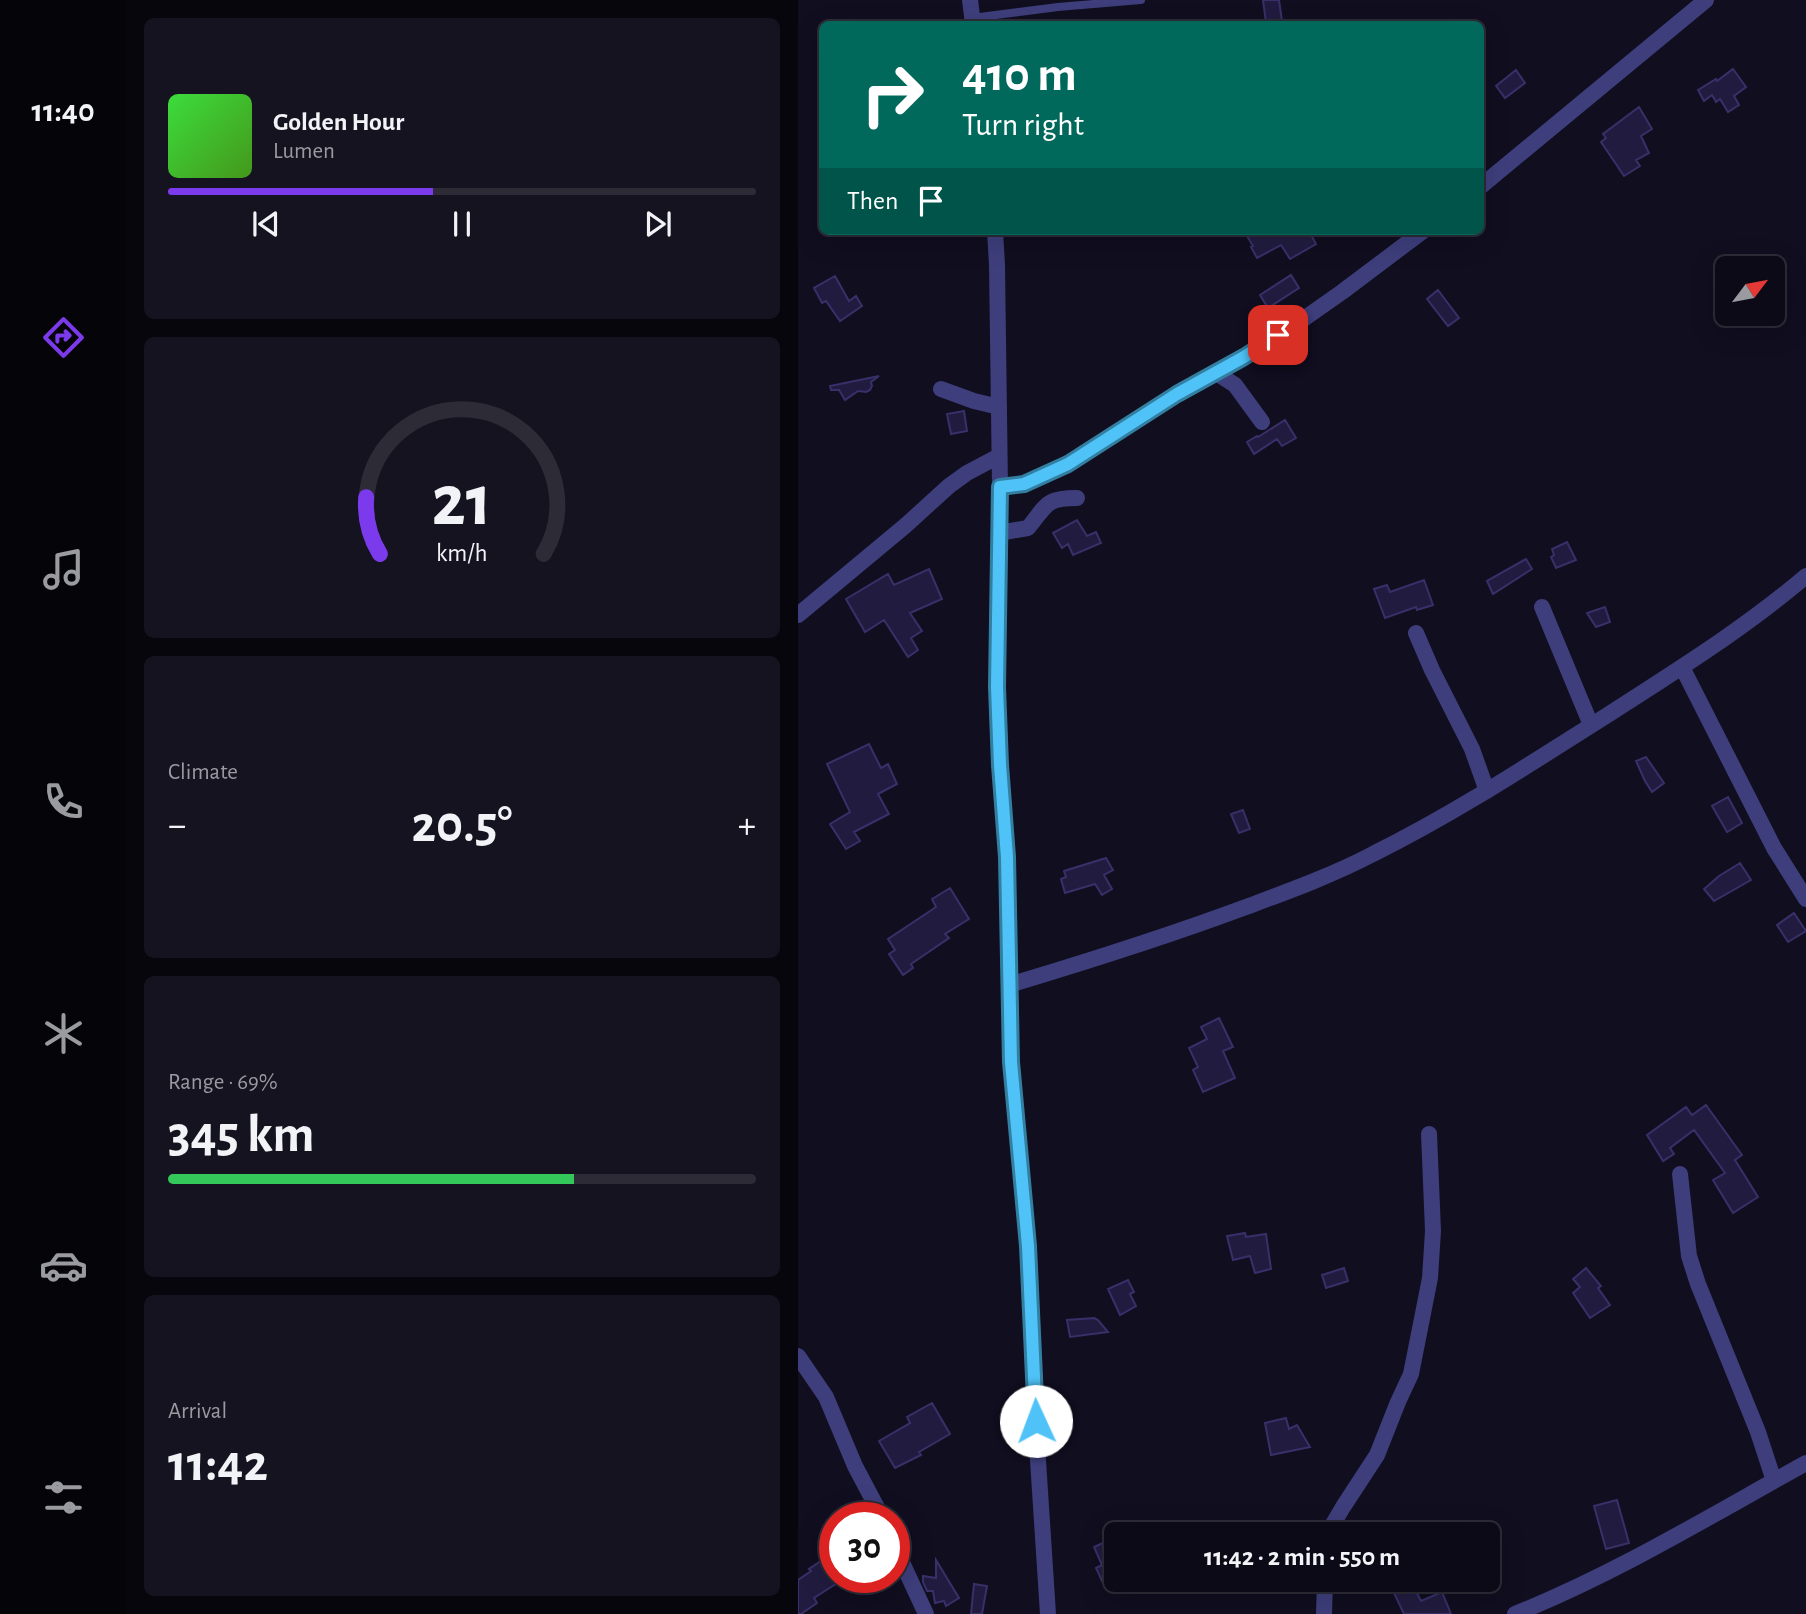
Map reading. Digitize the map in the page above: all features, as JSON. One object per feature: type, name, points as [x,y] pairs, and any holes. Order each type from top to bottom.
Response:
[{"type":"street","points":[[970,0],[973,21]]},
{"type":"street","points":[[1484,184],[1706,0]]},
{"type":"street","points":[[995,235],[1000,487],[997,687],[1007,857],[1011,1062],[1028,1246],[1048,1614]]},
{"type":"street","points":[[1000,487],[1024,484],[1068,464],[1177,394],[1295,325],[1418,235]]},
{"type":"street","points":[[1215,372],[1234,385],[1262,422]]},
{"type":"street","points":[[941,389],[999,407]]},
{"type":"street","points":[[798,615],[895,535],[949,486],[999,456]]},
{"type":"street","points":[[999,533],[1028,528],[1043,508],[1057,498],[1077,498]]},
{"type":"street","points":[[1009,985],[1149,942],[1275,897],[1373,855],[1487,791],[1682,667],[1804,582]]},
{"type":"street","points":[[1542,607],[1591,725]]},
{"type":"street","points":[[1416,633],[1472,749],[1487,791]]},
{"type":"street","points":[[1682,667],[1774,848],[1806,899]]},
{"type":"street","points":[[1334,1522],[1377,1455],[1411,1374],[1430,1278],[1433,1231],[1429,1134]]},
{"type":"street","points":[[1680,1174],[1689,1256],[1774,1480]]},
{"type":"street","points":[[798,1356],[826,1397],[855,1466],[874,1502]]},
{"type":"street","points":[[1515,1614],[1593,1580],[1806,1463]]},
{"type":"street","points":[[910,1580],[926,1614]]},
{"type":"street","points":[[1324,1614],[1325,1592]]},
{"type":"lane","points":[[973,21],[1058,7],[1140,0]]},
{"type":"building","points":[[1263,0],[1279,0],[1282,21],[1266,21]]},
{"type":"building","points":[[1733,69],[1746,87],[1734,96],[1739,105],[1728,112],[1720,99],[1716,102],[1712,95],[1704,101],[1698,90]]},
{"type":"building","points":[[1516,70],[1525,83],[1505,98],[1496,86]]},
{"type":"building","points":[[1639,107],[1652,129],[1641,136],[1649,153],[1636,160],[1640,166],[1624,176],[1601,142],[1606,138],[1603,134]]},
{"type":"building","points":[[1246,235],[1311,235],[1316,244],[1290,259],[1281,245],[1257,258],[1251,247],[1253,246]]},
{"type":"building","points":[[1291,275],[1299,288],[1268,308],[1260,295]]},
{"type":"building","points":[[835,276],[849,301],[856,296],[862,306],[840,321],[826,301],[822,303],[814,288]]},
{"type":"building","points":[[1438,290],[1459,318],[1448,326],[1427,299]]},
{"type":"building","points":[[879,376],[871,382],[870,390],[858,391],[845,400],[839,390],[831,390],[830,386]]},
{"type":"building","points":[[964,411],[967,431],[951,434],[947,414]]},
{"type":"building","points":[[1285,420],[1296,438],[1282,446],[1277,439],[1254,454],[1247,442]]},
{"type":"building","points":[[1077,520],[1087,536],[1096,532],[1101,543],[1073,555],[1068,544],[1062,548],[1053,533]]},
{"type":"building","points":[[1567,542],[1576,560],[1556,568],[1551,557],[1554,555],[1552,549]]},
{"type":"building","points":[[1526,559],[1532,569],[1493,594],[1487,581]]},
{"type":"building","points":[[929,569],[942,599],[910,613],[922,631],[911,638],[918,650],[908,657],[884,620],[865,632],[846,599],[888,574],[894,585]]},
{"type":"building","points":[[1424,580],[1433,605],[1417,610],[1416,607],[1385,618],[1374,589],[1387,585],[1390,592]]},
{"type":"building","points":[[1605,607],[1610,622],[1596,627],[1587,613]]},
{"type":"building","points":[[869,744],[881,768],[888,764],[897,784],[878,794],[889,814],[854,832],[860,841],[846,849],[830,824],[850,812],[827,764]]},
{"type":"building","points":[[1646,757],[1664,783],[1652,792],[1636,761]]},
{"type":"building","points":[[1728,797],[1742,823],[1727,832],[1712,806]]},
{"type":"building","points":[[1243,810],[1250,829],[1239,833],[1231,814]]},
{"type":"building","points":[[1106,858],[1113,870],[1104,875],[1112,889],[1102,895],[1095,884],[1065,893],[1061,879],[1066,877],[1064,871]]},
{"type":"building","points":[[1740,863],[1751,880],[1714,901],[1704,889]]},
{"type":"building","points":[[950,888],[969,919],[945,934],[949,938],[911,964],[913,968],[903,975],[889,954],[895,950],[888,939],[936,907],[932,899]]},
{"type":"building","points":[[1794,913],[1806,931],[1788,942],[1777,925]]},
{"type":"building","points":[[1219,1018],[1233,1047],[1223,1051],[1235,1078],[1203,1092],[1193,1070],[1198,1067],[1189,1048],[1207,1039],[1201,1027]]},
{"type":"building","points":[[1706,1105],[1742,1155],[1735,1160],[1758,1197],[1733,1213],[1713,1180],[1725,1173],[1694,1130],[1670,1148],[1674,1154],[1663,1161],[1647,1135],[1686,1107],[1692,1115]]},
{"type":"building","points":[[1245,1233],[1246,1237],[1266,1234],[1271,1269],[1255,1273],[1250,1256],[1233,1260],[1227,1236]]},
{"type":"building","points":[[1344,1268],[1348,1281],[1326,1288],[1322,1275]]},
{"type":"building","points":[[1586,1268],[1601,1286],[1598,1288],[1610,1305],[1590,1318],[1573,1293],[1580,1287],[1573,1279]]},
{"type":"building","points":[[1128,1280],[1134,1292],[1130,1294],[1136,1306],[1120,1315],[1108,1289]]},
{"type":"building","points":[[1094,1318],[1108,1332],[1070,1337],[1067,1320]]},
{"type":"building","points":[[932,1403],[950,1434],[919,1452],[921,1455],[895,1468],[879,1441],[910,1423],[907,1417]]},
{"type":"building","points":[[1286,1418],[1289,1429],[1297,1425],[1310,1447],[1271,1455],[1265,1423]]},
{"type":"building","points":[[1617,1500],[1629,1543],[1606,1549],[1594,1506]]},
{"type":"building","points":[[1104,1542],[1103,1583],[1096,1568],[1102,1565],[1094,1547]]},
{"type":"building","points":[[936,1560],[959,1598],[946,1606],[944,1601],[935,1603],[933,1591],[927,1591],[923,1582],[923,1576],[936,1578]]},
{"type":"building","points":[[819,1562],[819,1593],[822,1593],[814,1598],[817,1603],[798,1614],[798,1580],[811,1571],[809,1569]]},
{"type":"building","points":[[974,1584],[987,1586],[982,1614],[971,1614]]},
{"type":"building","points":[[1393,1592],[1416,1592],[1421,1601],[1442,1592],[1451,1614],[1404,1614]]},
{"type":"route","points":[[1036,1421],[1028,1246],[1011,1062],[1007,857],[997,687],[1000,487],[1024,484],[1068,464],[1177,394],[1278,335]]}]
